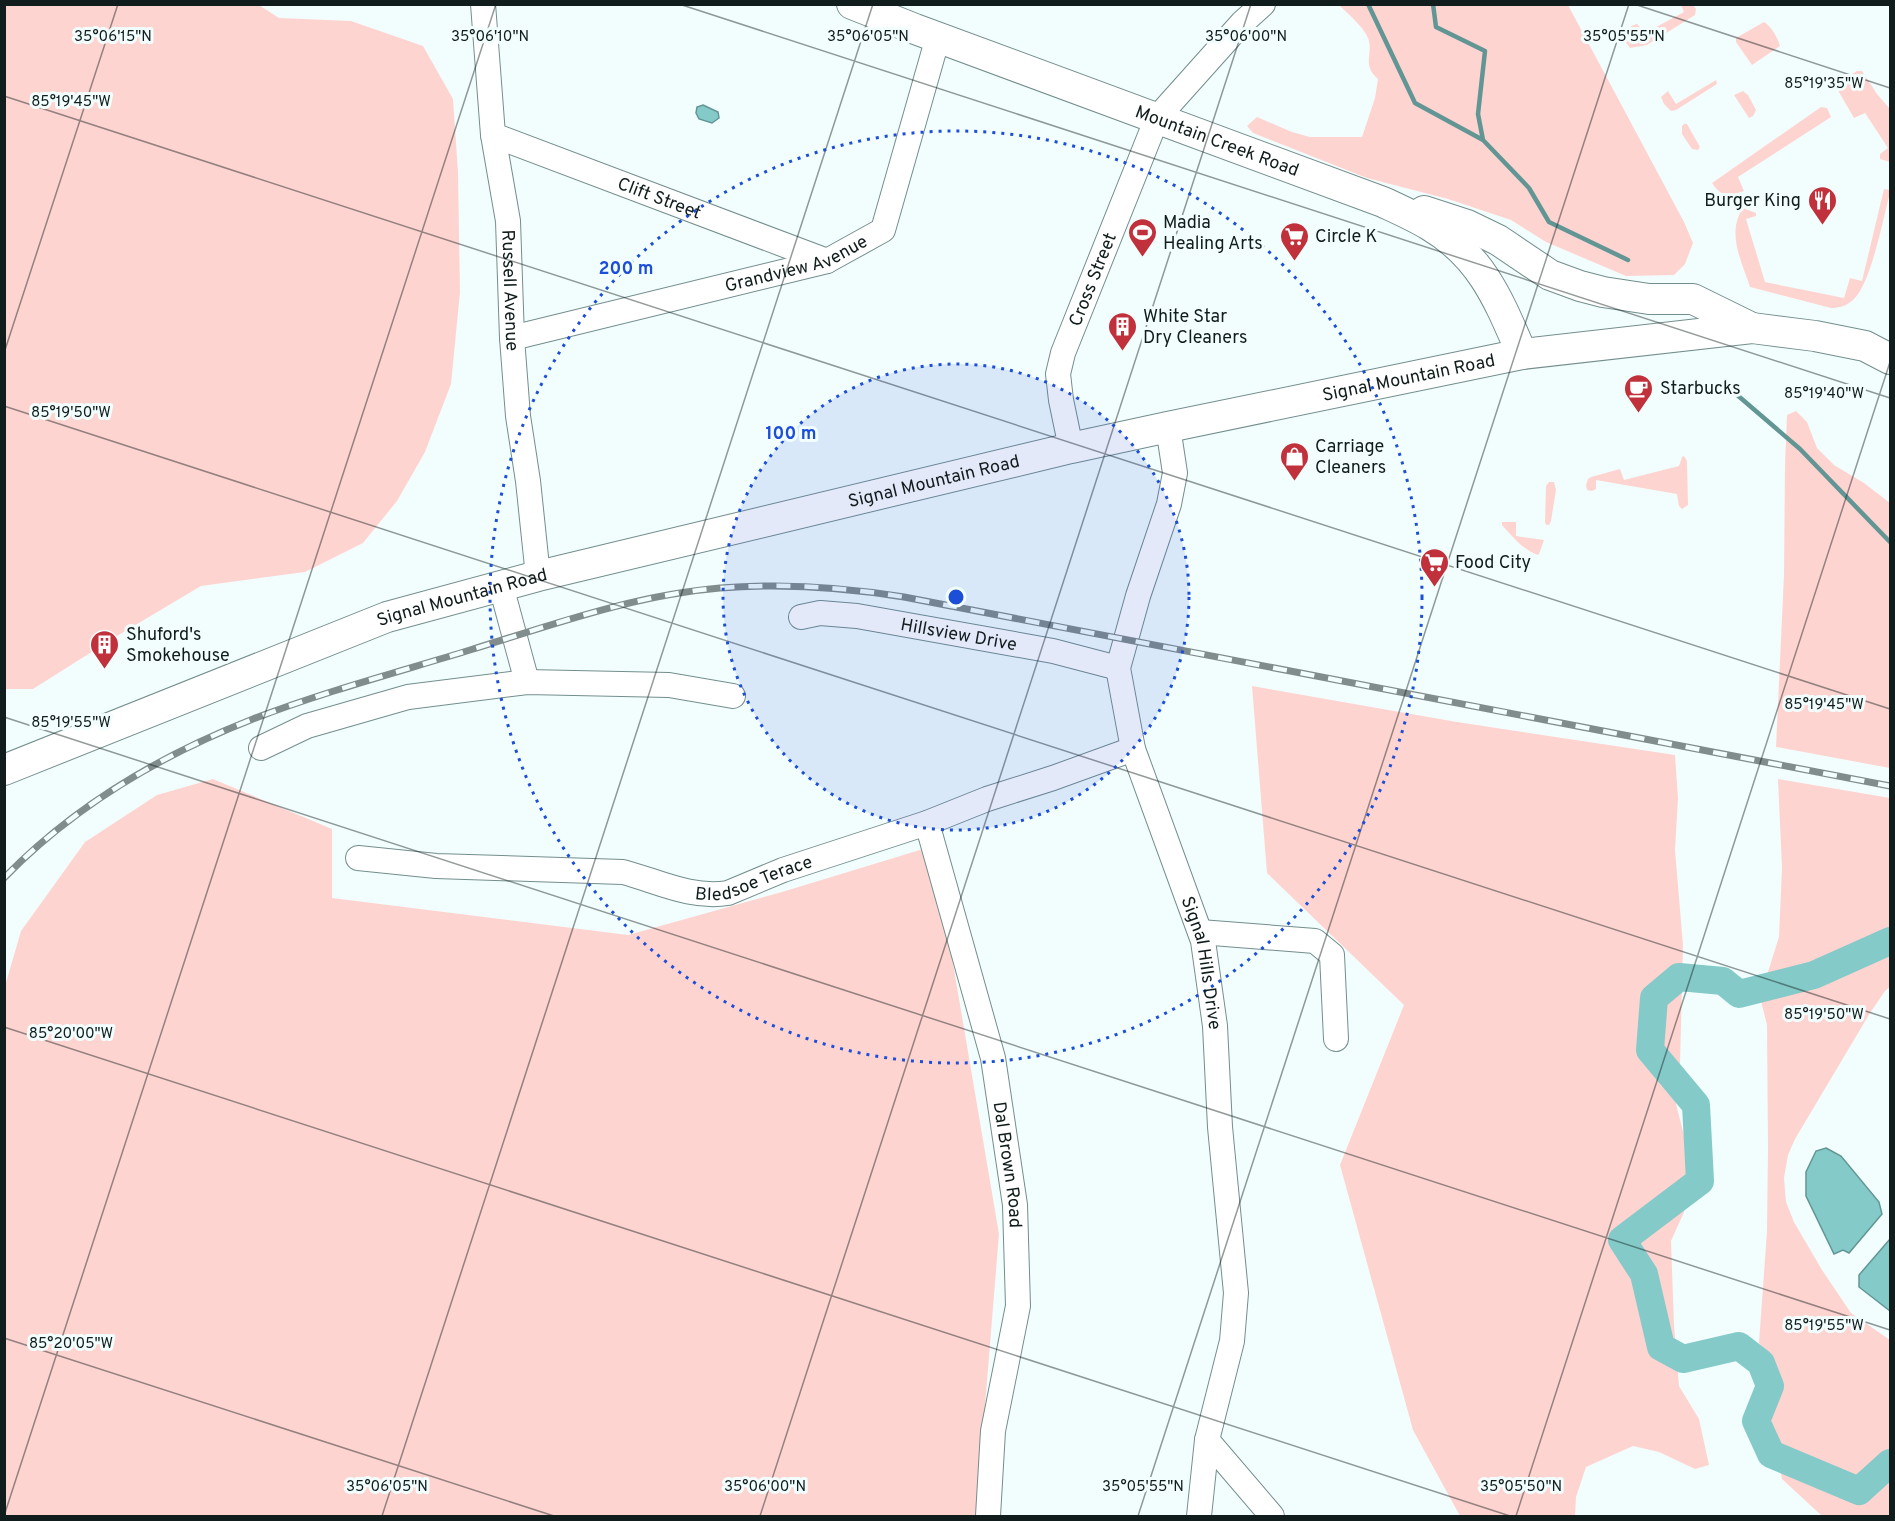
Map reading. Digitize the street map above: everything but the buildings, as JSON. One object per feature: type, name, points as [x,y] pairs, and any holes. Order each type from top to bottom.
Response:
[{"type":"main road","name":"Mountain Creek Road","points":[[852,4],[1383,202],[1430,225],[1459,247],[1483,274],[1499,300],[1522,354]]},
{"type":"main road","points":[[1383,202],[1434,214],[1467,225],[1498,240],[1550,274],[1580,286],[1649,299],[1693,299],[1752,328]]},
{"type":"main road","name":"Signal Mountain Road","points":[[9,771],[387,617],[538,576],[1071,448],[1522,354],[1752,328],[1815,336],[1865,346],[1890,359]]},
{"type":"street","name":"Russell Avenue","points":[[483,4],[493,135],[508,222],[512,338],[518,416],[538,576]]},
{"type":"street","name":"Cross Street","points":[[1071,448],[1058,374],[1063,352],[1157,118],[1242,23],[1263,4]]},
{"type":"street","name":"Grandview Avenue","points":[[512,338],[827,261],[883,230],[938,37]]},
{"type":"street","name":"Clift Street","points":[[493,135],[827,261]]},
{"type":"street","name":"Signal Hills Drive","points":[[1168,427],[1175,473],[1169,504],[1138,596],[1118,668],[1133,749],[1203,941],[1215,1026],[1220,1126],[1236,1293],[1232,1341],[1207,1440],[1199,1516]]},
{"type":"street","points":[[501,586],[527,682]]},
{"type":"street","name":"Hillsview Drive","points":[[801,617],[820,613],[857,616],[1053,651],[1118,668]]},
{"type":"street","points":[[261,748],[307,726],[408,697],[527,682],[669,685],[733,696]]},
{"type":"street","name":"Bledsoe Terace","points":[[358,858],[436,866],[623,872],[675,889],[719,895],[783,870],[927,823],[987,799],[1133,749]]},
{"type":"street","name":"Dal Brown Road","points":[[927,823],[993,1058],[1015,1205],[1018,1306],[993,1431],[988,1516]]},
{"type":"street","points":[[1200,932],[1314,941],[1332,955],[1336,1039]]},
{"type":"street","points":[[1207,1440],[1272,1516]]},
{"type":"shaded area","points":[[5,4],[259,5],[279,18],[351,21],[423,46],[453,99],[458,172],[460,292],[451,384],[425,452],[397,501],[363,543],[305,572],[201,586],[33,689],[4,689]]},
{"type":"shaded area","points":[[1339,5],[1568,5],[1684,222],[1693,243],[1685,264],[1674,275],[1626,276],[1546,242],[1511,220],[1448,199],[1367,178],[1253,133],[1247,126],[1257,117],[1310,137],[1362,137],[1375,98],[1378,79],[1370,69],[1369,44],[1366,34]]},
{"type":"shaded area","points":[[1681,5],[1693,5],[1696,9],[1695,15],[1647,45],[1630,48],[1622,37],[1623,33],[1631,29],[1631,26],[1637,24],[1645,33],[1684,12]]},
{"type":"shaded area","points":[[1764,22],[1774,32],[1780,46],[1752,65],[1736,42],[1736,38]]},
{"type":"shaded area","points":[[1857,71],[1862,71],[1890,109],[1890,162],[1880,159],[1880,154],[1888,148],[1865,113],[1854,118],[1836,87],[1837,83]]},
{"type":"shaded area","points":[[1716,80],[1717,84],[1676,110],[1671,111],[1661,97],[1668,91],[1676,104]]},
{"type":"shaded area","points":[[1743,91],[1748,95],[1756,110],[1749,118],[1734,95]]},
{"type":"shaded area","points":[[1821,107],[1827,108],[1831,117],[1738,177],[1744,191],[1726,195],[1712,183]]},
{"type":"shaded area","points":[[1684,124],[1687,124],[1700,147],[1698,150],[1692,149],[1682,134]]},
{"type":"shaded area","points":[[1884,189],[1890,190],[1890,193],[1876,250],[1865,280],[1853,300],[1843,306],[1831,308],[1750,287],[1737,248],[1736,237],[1738,218],[1743,208],[1756,213],[1756,216],[1746,219],[1765,282],[1844,298],[1850,278],[1862,281]]},
{"type":"shaded area","points":[[1796,411],[1807,422],[1817,448],[1834,465],[1864,483],[1890,503],[1890,768],[1776,747],[1784,575],[1787,415]]},
{"type":"shaded area","points":[[1684,456],[1687,461],[1688,505],[1682,509],[1679,506],[1677,494],[1596,480],[1596,489],[1587,490],[1586,485],[1591,477],[1620,469],[1624,480],[1679,466]]},
{"type":"shaded area","points":[[1549,482],[1554,482],[1556,490],[1551,521],[1547,525],[1545,523],[1546,486]]},
{"type":"shaded area","points":[[1502,522],[1516,522],[1516,536],[1544,540],[1539,554],[1523,546],[1502,525]]},
{"type":"shaded area","points":[[1252,686],[1457,722],[1675,755],[1678,798],[1675,850],[1683,945],[1680,1065],[1676,1104],[1688,1151],[1684,1212],[1671,1241],[1674,1325],[1679,1386],[1699,1419],[1709,1465],[1695,1469],[1659,1452],[1633,1446],[1586,1467],[1576,1497],[1575,1516],[1460,1516],[1413,1430],[1340,1165],[1404,1005],[1267,873]]},
{"type":"shaded area","points":[[213,779],[332,829],[332,898],[628,935],[782,892],[933,846],[999,1234],[976,1516],[5,1516],[5,986],[21,931],[85,842],[157,795]]},
{"type":"shaded area","points":[[1778,779],[1890,798],[1890,987],[1870,1013],[1795,1139],[1788,1155],[1784,1178],[1786,1202],[1794,1222],[1822,1270],[1851,1313],[1890,1340],[1890,1516],[1822,1516],[1782,1479],[1770,1414],[1778,1382],[1769,1355],[1759,1343],[1767,1231],[1768,1148],[1767,1025],[1760,997],[1779,937],[1782,868]]},
{"type":"water","points":[[703,105],[718,112],[719,118],[712,123],[699,119],[696,113],[697,107]]},
{"type":"water","points":[[1826,1148],[1841,1156],[1879,1202],[1882,1214],[1849,1253],[1843,1250],[1834,1254],[1806,1196],[1806,1172],[1816,1151]]},
{"type":"water","points":[[1890,1239],[1890,1311],[1859,1287],[1859,1275]]},
{"type":"waterway","points":[[1368,4],[1415,103],[1483,140],[1529,188],[1549,222],[1628,260]]},
{"type":"waterway","points":[[1433,4],[1436,27],[1485,51],[1478,114],[1483,140]]},
{"type":"waterway","points":[[1736,394],[1800,449],[1890,542]]},
{"type":"waterway","points":[[1890,941],[1814,975],[1739,994],[1723,981],[1679,977],[1654,998],[1650,1050],[1696,1105],[1700,1181],[1622,1240],[1644,1274],[1661,1347],[1683,1359],[1739,1346],[1761,1363],[1770,1386],[1756,1421],[1771,1454],[1859,1491],[1890,1463]]},
{"type":"railway","points":[[4,878],[59,828],[120,785],[185,749],[253,719],[333,691],[594,612],[656,597],[720,588],[812,587],[904,597],[1890,786]]},
{"type":"place","name":"Burger King","points":[[1822,226]]},
{"type":"place","name":"Madia Healing Arts","points":[[1142,258]]},
{"type":"place","name":"Circle K","points":[[1294,262]]},
{"type":"place","name":"White Star Dry Cleaners","points":[[1122,352]]},
{"type":"place","name":"Starbucks","points":[[1639,414]]},
{"type":"place","name":"Carriage Cleaners","points":[[1294,482]]},
{"type":"place","name":"Food City","points":[[1434,588]]},
{"type":"place","name":"Shuford's Smokehouse","points":[[105,670]]}]
